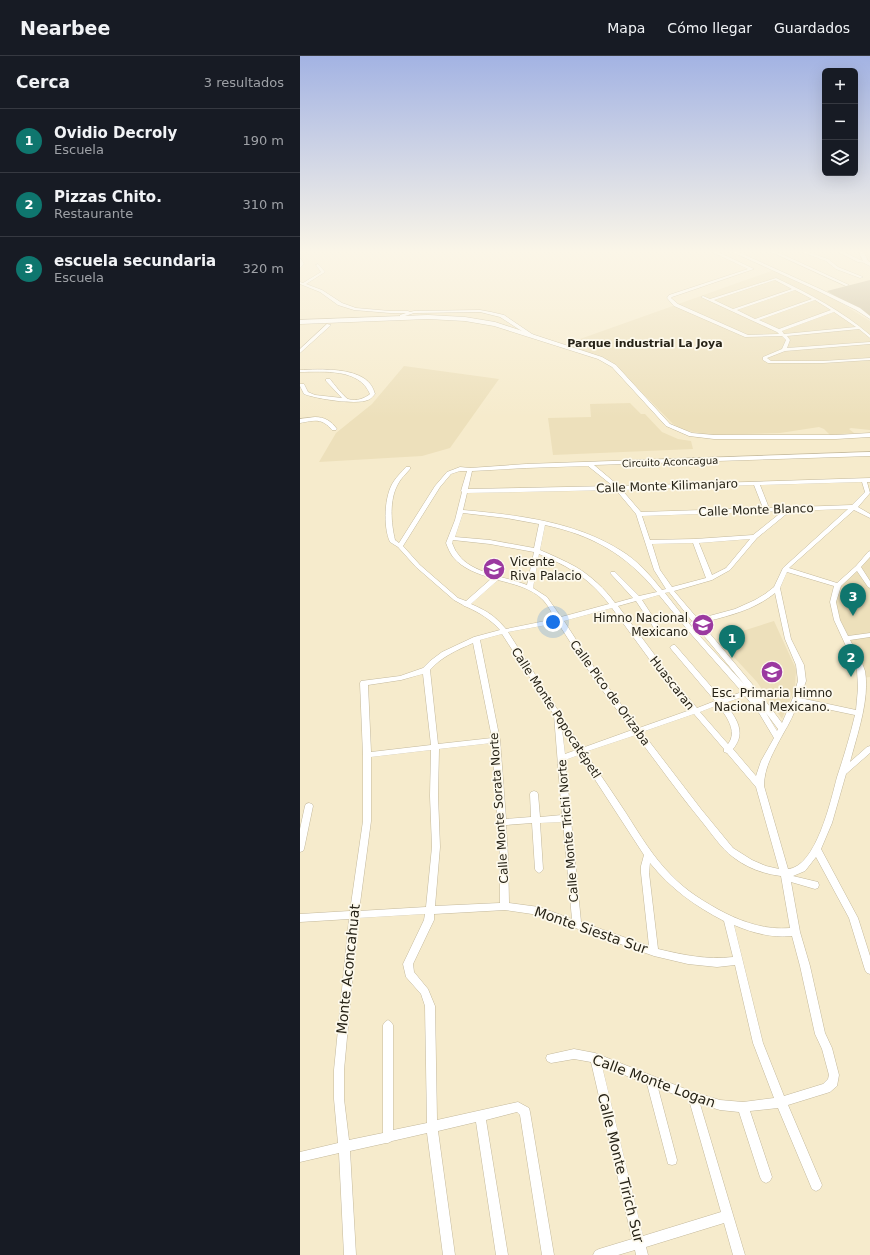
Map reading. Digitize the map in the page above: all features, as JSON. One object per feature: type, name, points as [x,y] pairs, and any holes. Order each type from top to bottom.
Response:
[{"type":"main road","points":[[300,322],[401,317],[447,318],[495,324],[533,336],[601,364],[662,426],[674,434],[685,438],[716,441],[870,439]]},
{"type":"main road","points":[[300,326],[426,321],[453,322],[494,329],[608,362],[668,425],[682,432],[701,437],[836,437],[870,435]]},
{"type":"street","points":[[346,306],[363,312],[401,317],[414,312]]},
{"type":"street","points":[[678,306],[747,336],[784,335],[860,328]]},
{"type":"street","points":[[725,306],[779,331],[788,340],[784,350]]},
{"type":"street","points":[[734,310],[746,306]]},
{"type":"street","points":[[756,320],[795,306]]},
{"type":"street","points":[[827,306],[854,322],[870,337]]},
{"type":"street","points":[[852,306],[870,318]]},
{"type":"street","points":[[356,309],[390,312],[480,311],[502,316],[533,336]]},
{"type":"street","points":[[779,331],[834,310]]},
{"type":"street","points":[[833,331],[854,322]]},
{"type":"street","points":[[300,352],[329,325]]},
{"type":"street","points":[[870,343],[784,350],[765,356],[764,358],[767,361],[775,363],[823,362],[870,358]]},
{"type":"street","points":[[300,371],[359,377],[367,382],[372,388],[373,394],[367,399],[348,400],[314,396],[306,393],[302,385]]},
{"type":"street","points":[[328,380],[348,400]]},
{"type":"street","points":[[300,421],[322,418],[328,421],[334,429]]},
{"type":"street","name":"Circuito Aconcagua","points":[[470,470],[870,454]]},
{"type":"street","points":[[590,465],[618,488],[639,514],[657,570],[670,590],[755,692],[782,728]]},
{"type":"street","name":"Calle Monte Popocatépetl","points":[[408,468],[396,483],[391,497],[390,532],[392,540],[400,546],[418,566],[456,599],[487,614],[495,620],[504,631],[581,752],[649,854],[668,878],[694,900],[728,919],[768,932],[784,934],[795,932]]},
{"type":"street","points":[[400,546],[446,477],[454,471],[460,469],[470,470],[460,511],[451,538]]},
{"type":"street","points":[[686,626],[764,600],[777,588],[785,569],[854,507],[868,492],[867,480]]},
{"type":"street","name":"Calle Monte Kilimanjaro","points":[[464,491],[618,488],[867,480]]},
{"type":"street","points":[[756,484],[767,510]]},
{"type":"street","points":[[854,507],[870,516]]},
{"type":"street","name":"Calle Monte Blanco","points":[[639,514],[854,507]]},
{"type":"street","points":[[449,1255],[432,1128],[430,1006],[425,992],[409,974],[408,964],[429,920],[436,847],[434,796],[435,747],[426,670],[432,663],[444,654],[476,638],[560,620],[710,579],[728,569],[755,537],[789,509]]},
{"type":"street","points":[[460,511],[542,523],[574,530],[593,538],[626,557],[637,566],[661,592],[686,626],[746,693],[768,720],[777,737]]},
{"type":"street","points":[[530,588],[542,523]]},
{"type":"street","points":[[648,542],[755,537]]},
{"type":"street","name":"Huascaran","points":[[451,538],[502,544],[536,551],[574,569],[586,577],[604,594],[694,711],[760,786]]},
{"type":"street","name":"Calle Pico de Orizaba","points":[[451,538],[449,544],[451,550],[464,565],[478,573],[497,577],[530,588],[546,599],[588,664],[638,732],[696,810],[735,854],[757,866],[815,885]]},
{"type":"street","points":[[695,541],[710,579]]},
{"type":"street","points":[[785,875],[797,872],[802,868],[816,848],[826,828],[859,713],[866,678],[846,639],[838,620],[833,602],[838,585],[858,567],[870,553]]},
{"type":"street","points":[[858,567],[870,586]]},
{"type":"street","points":[[785,569],[838,585]]},
{"type":"street","points":[[614,573],[638,599],[656,626]]},
{"type":"street","points":[[466,605],[497,577]]},
{"type":"street","points":[[760,786],[760,777],[765,761],[796,700],[802,681],[801,669],[788,639],[777,588]]},
{"type":"street","points":[[846,639],[870,635]]},
{"type":"street","name":"Calle Monte Sorata Norte","points":[[476,638],[496,740],[502,822],[505,906]]},
{"type":"street","points":[[673,647],[734,722],[736,732],[735,740],[728,750]]},
{"type":"street","name":"Monte Aconcahuat","points":[[350,1255],[344,1148],[339,1099],[339,1070],[346,986],[367,821],[367,755],[364,683],[401,678],[426,670]]},
{"type":"street","points":[[561,758],[746,693]]},
{"type":"street","points":[[796,700],[859,713]]},
{"type":"street","name":"Calle Monte Trichi Norte","points":[[557,714],[577,923]]},
{"type":"street","points":[[367,755],[496,740]]},
{"type":"street","points":[[843,772],[870,749]]},
{"type":"street","name":"Calle Monte Logan","points":[[550,1058],[574,1054],[595,1058],[693,1097],[720,1105],[743,1108],[781,1102],[826,1088],[833,1082],[834,1075],[827,1048],[818,1027],[805,966],[795,932],[785,875],[760,786]]},
{"type":"street","points":[[534,794],[539,868]]},
{"type":"street","points":[[300,849],[309,806]]},
{"type":"street","points":[[502,822],[568,818]]},
{"type":"street","points":[[816,848],[853,918],[870,970]]},
{"type":"street","points":[[649,854],[645,866],[645,873],[654,952]]},
{"type":"street","name":"Monte Siesta Sur","points":[[300,918],[505,906],[539,911],[577,923],[654,952],[702,962],[737,961]]},
{"type":"street","points":[[728,919],[758,1043],[816,1185]]},
{"type":"street","points":[[388,1025],[388,1138]]},
{"type":"street","name":"Calle Monte Tirich Sur","points":[[595,1058],[641,1250]]},
{"type":"street","points":[[652,1080],[672,1160]]},
{"type":"street","points":[[693,1097],[739,1255]]},
{"type":"street","points":[[300,1157],[432,1128],[518,1107],[525,1112],[548,1255]]},
{"type":"street","points":[[743,1108],[766,1177]]},
{"type":"street","points":[[480,1116],[502,1255]]},
{"type":"street","points":[[598,1255],[641,1250],[728,1216]]},
{"type":"shaded area","points":[[673,306],[846,306],[870,321],[870,430],[851,428],[849,429],[854,433],[830,435],[824,429],[819,427],[780,433],[710,435],[683,430],[673,424],[612,362],[568,347],[566,344]]},
{"type":"shaded area","points":[[851,306],[870,306],[870,318]]},
{"type":"shaded area","points":[[404,366],[499,379],[450,448],[422,456],[319,462],[336,433],[372,404]]},
{"type":"shaded area","points":[[630,403],[641,414],[645,414],[662,432],[678,439],[691,441],[693,449],[553,455],[548,418],[591,417],[590,404]]},
{"type":"shaded area","points":[[870,553],[870,677],[863,678],[837,620],[834,594],[835,590]]},
{"type":"shaded area","name":"Esc. Primaria Himno Nacional Mexicano.","points":[[774,621],[796,669],[795,688],[782,719],[757,682],[717,639]]},
{"type":"place","name":"Vicente Riva Palacio","points":[[494,569]]},
{"type":"place","name":"escuela secundaria","points":[[853,616]]},
{"type":"place","name":"Himno Nacional Mexicano","points":[[703,625]]},
{"type":"place","name":"Ovidio Decroly","points":[[732,658]]},
{"type":"place","name":"Esc. Primaria Himno Nacional Mexicano.","points":[[772,672]]},
{"type":"place","name":"Pizzas Chito.","points":[[851,677]]},
{"type":"district","name":"Parque industrial La Joya","points":[[645,343]]}]
